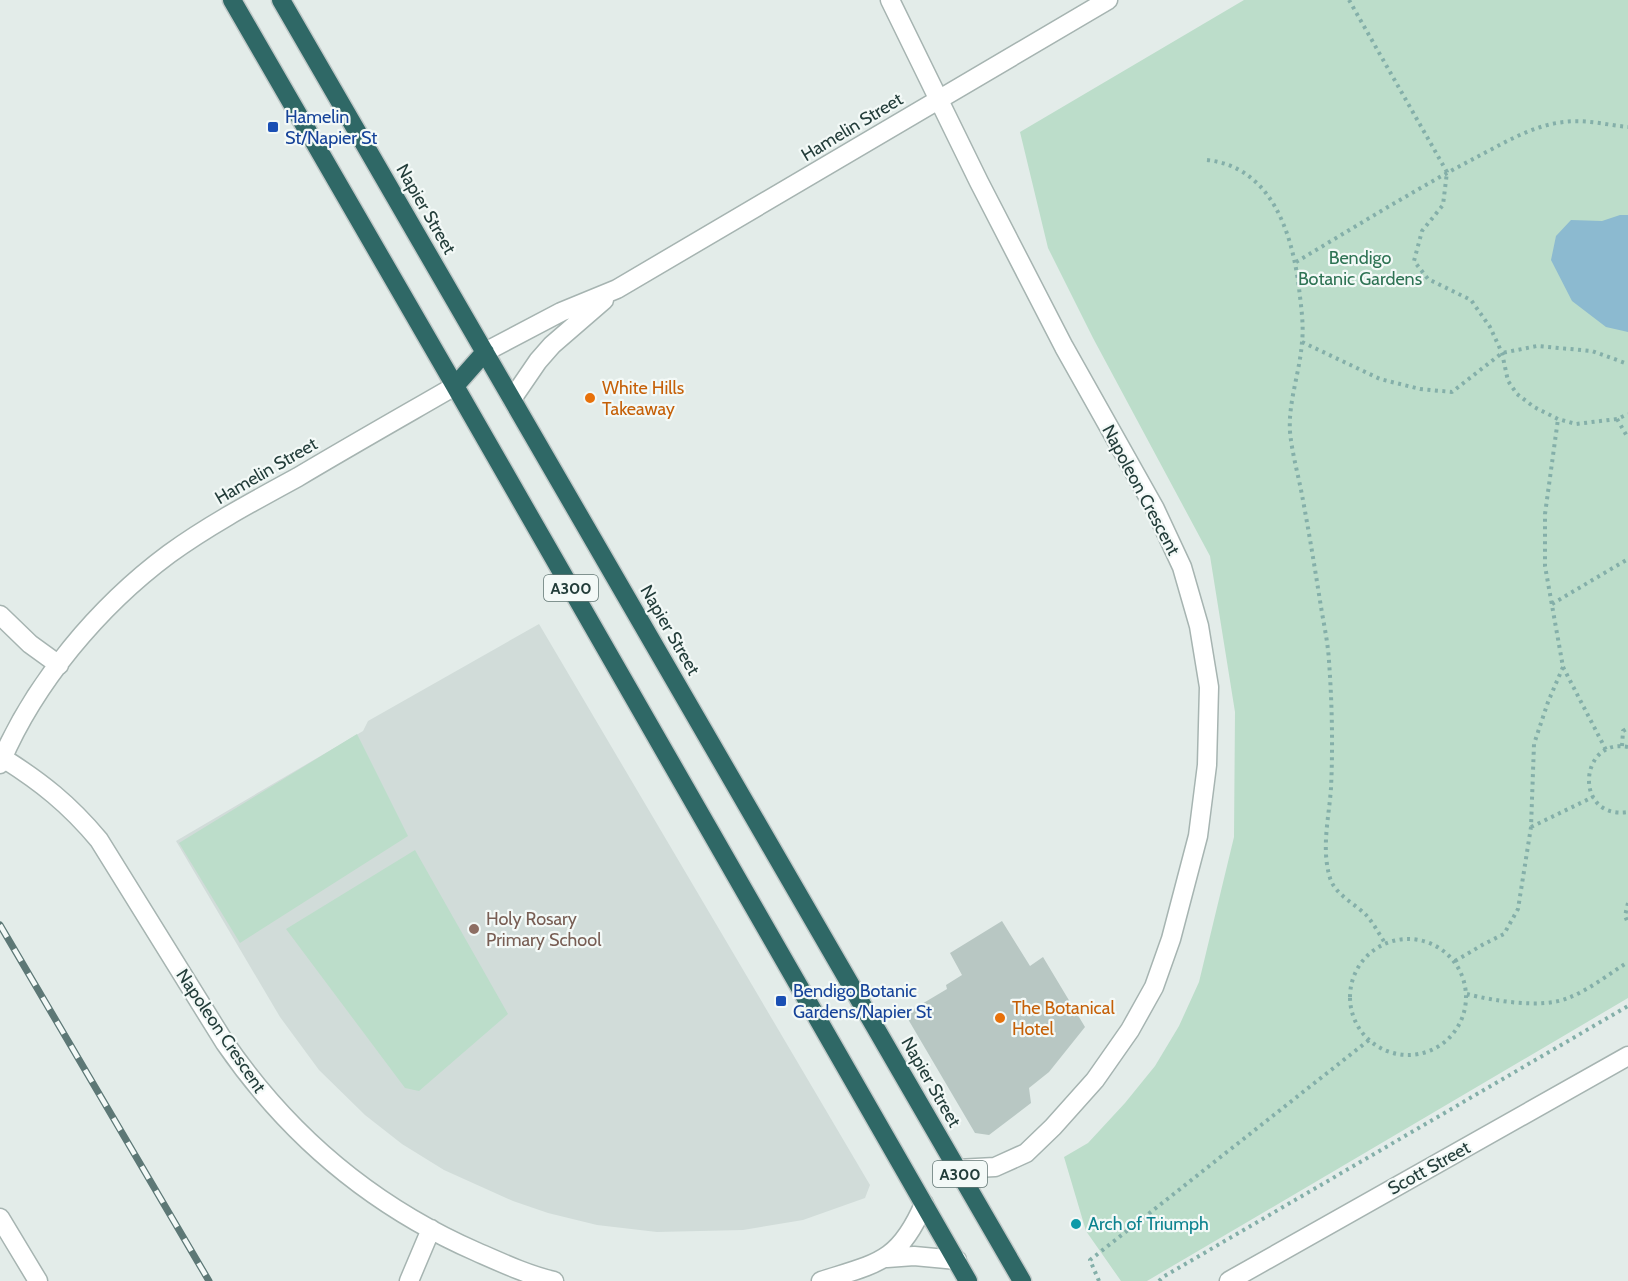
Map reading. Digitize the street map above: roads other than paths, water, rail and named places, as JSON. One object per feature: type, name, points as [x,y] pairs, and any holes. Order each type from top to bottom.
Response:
[{"type":"highway","name":"A300","points":[[232,0],[968,1281]]},
{"type":"highway","name":"Napier Street","points":[[281,0],[1022,1281]]},
{"type":"highway","name":"Hamelin Street","points":[[455,386],[485,352]]},
{"type":"street","name":"Napoleon Crescent","points":[[890,0],[938,100],[1059,337],[1155,509],[1182,567],[1199,626],[1209,687],[1207,765],[1198,836],[1171,939],[1154,987],[1130,1030],[1095,1080],[1026,1153],[995,1167],[957,1169]]},
{"type":"street","name":"Hamelin Street","points":[[485,352],[561,312],[617,289],[1108,0]]},
{"type":"street","name":"Hamelin Street","points":[[512,399],[552,345],[617,289]]},
{"type":"street","name":"Hamelin Street","points":[[1,761],[27,714],[59,665],[98,617],[170,554],[226,518],[455,386]]},
{"type":"street","points":[[0,615],[30,644],[59,665]]},
{"type":"street","name":"Napoleon Crescent","points":[[1,761],[47,787],[82,819],[119,869],[245,1072],[270,1103],[337,1168],[376,1197],[431,1229],[500,1262],[554,1281]]},
{"type":"street","name":"Scott Street","points":[[1229,1281],[1628,1056]]},
{"type":"street","points":[[887,1258],[906,1239],[924,1204]]},
{"type":"street","points":[[0,1218],[38,1281]]},
{"type":"street","points":[[409,1281],[431,1229]]},
{"type":"street","points":[[821,1281],[887,1258],[915,1256],[957,1260]]},
{"type":"water","points":[[1628,215],[1628,332],[1606,327],[1572,301],[1551,260],[1556,236],[1571,220],[1602,221]]},
{"type":"railway","points":[[0,925],[209,1281]]},
{"type":"place","name":"Hamelin St/Napier St","points":[[273,127]]},
{"type":"place","name":"White Hills Takeaway","points":[[590,398]]},
{"type":"place","name":"Holy Rosary Primary School","points":[[474,929]]},
{"type":"place","name":"Bendigo Botanic Gardens/Napier St","points":[[781,1001]]},
{"type":"place","name":"The Botanical Hotel","points":[[1000,1018]]},
{"type":"place","name":"Arch of Triumph","points":[[1076,1224]]},
{"type":"park label","name":"Bendigo Botanic Gardens","points":[[1360,268]]}]
